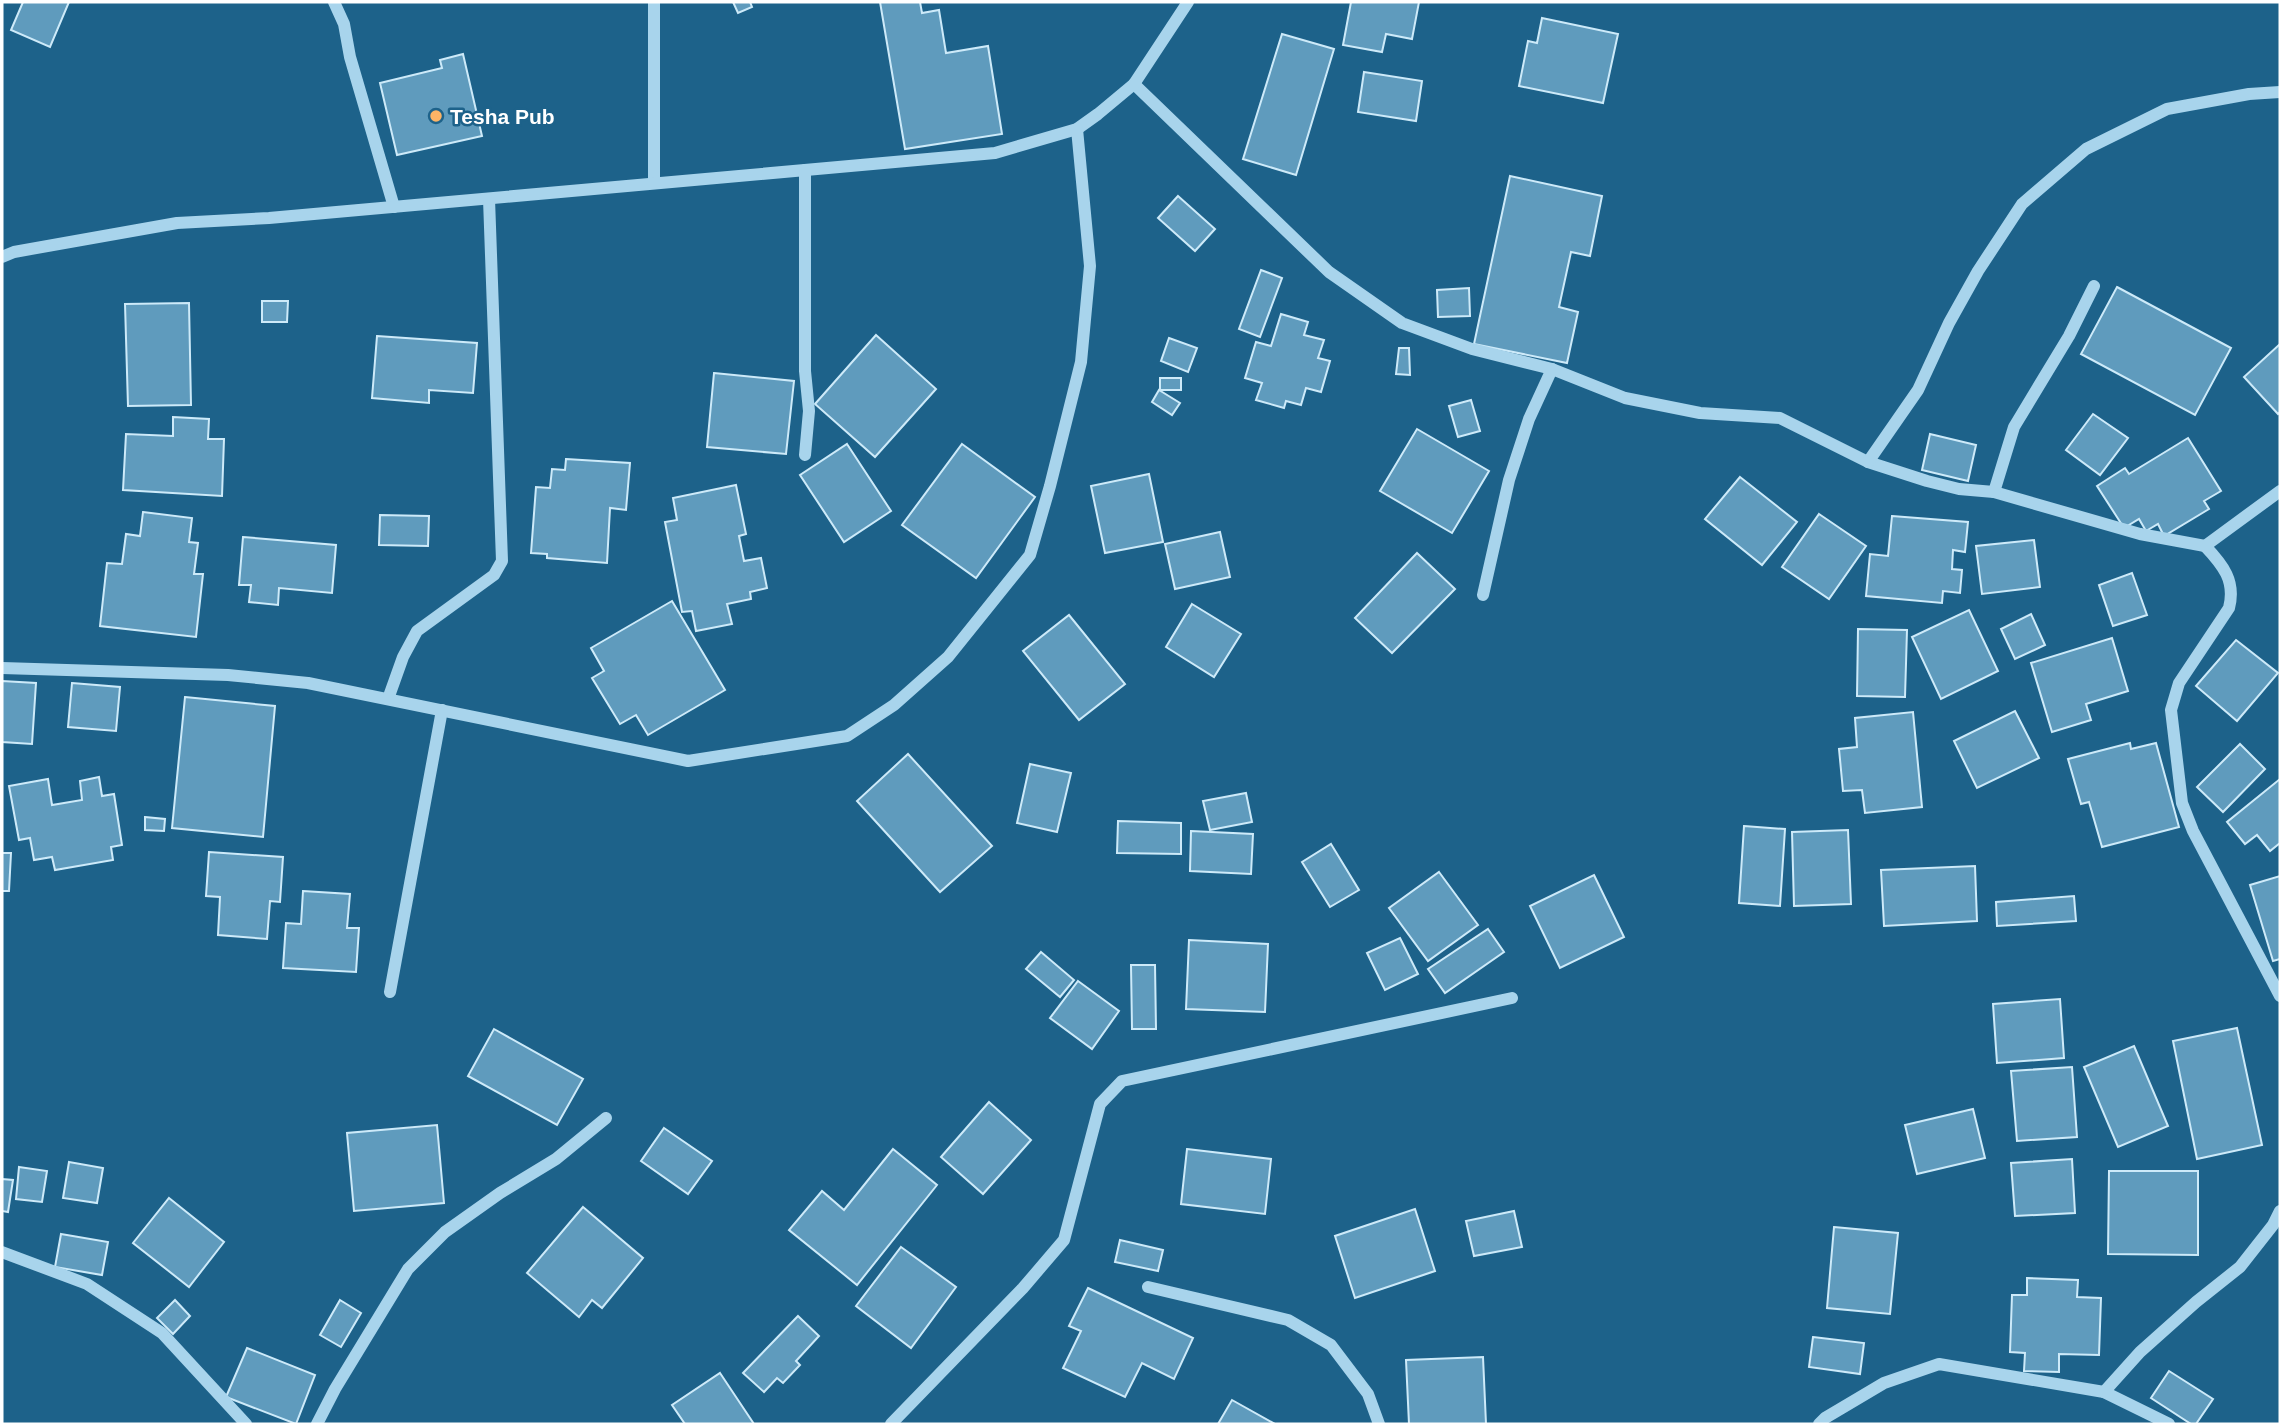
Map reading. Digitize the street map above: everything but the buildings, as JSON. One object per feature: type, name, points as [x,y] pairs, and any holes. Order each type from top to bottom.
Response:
[{"type":"street","points":[[334,2],[344,24],[350,57],[394,207]]},
{"type":"street","points":[[654,2],[654,183]]},
{"type":"street","points":[[2,257],[14,252],[177,223],[269,218],[995,153],[1077,129],[1134,84],[1188,2]]},
{"type":"street","points":[[1134,84],[1329,272],[1402,323],[1472,349],[1552,369],[1625,398],[1700,413],[1780,418],[1868,462],[1959,489],[1994,492],[2140,534],[2205,546],[2221,563],[2231,580],[2232,595],[2229,608],[2179,683],[2171,710],[2182,803],[2193,831],[2280,996]]},
{"type":"street","points":[[1868,462],[1918,390],[1949,323],[1978,271],[2022,204],[2086,149],[2167,109],[2249,94],[2280,92]]},
{"type":"street","points":[[2,668],[228,675],[308,682],[688,761],[847,737],[894,705],[948,657],[1030,555],[1081,362],[1090,266],[1077,129]]},
{"type":"street","points":[[805,170],[805,371],[808,411],[805,454]]},
{"type":"street","points":[[388,699],[403,657],[417,631],[494,575],[502,561],[489,199]]},
{"type":"street","points":[[1994,492],[2014,428],[2069,336],[2094,286]]},
{"type":"street","points":[[1483,595],[1509,480],[1529,419],[1552,369]]},
{"type":"street","points":[[2205,546],[2280,491]]},
{"type":"street","points":[[390,992],[442,710]]},
{"type":"street","points":[[891,1424],[970,1340],[1023,1289],[1064,1240],[1100,1104],[1122,1081],[1512,998]]},
{"type":"street","points":[[317,1424],[335,1389],[408,1269],[445,1233],[500,1193],[556,1159],[606,1118]]},
{"type":"street","points":[[2104,1392],[2140,1352],[2196,1302],[2241,1267],[2273,1225],[2280,1211]]},
{"type":"street","points":[[2,1252],[87,1284],[162,1333],[246,1424]]},
{"type":"street","points":[[1148,1287],[1288,1320],[1331,1345],[1368,1394],[1379,1424]]},
{"type":"street","points":[[1819,1424],[1884,1382],[1938,1364],[2104,1392],[2156,1421],[2169,1424]]},
{"type":"place","name":"Tesha Pub","points":[[436,116]]}]
